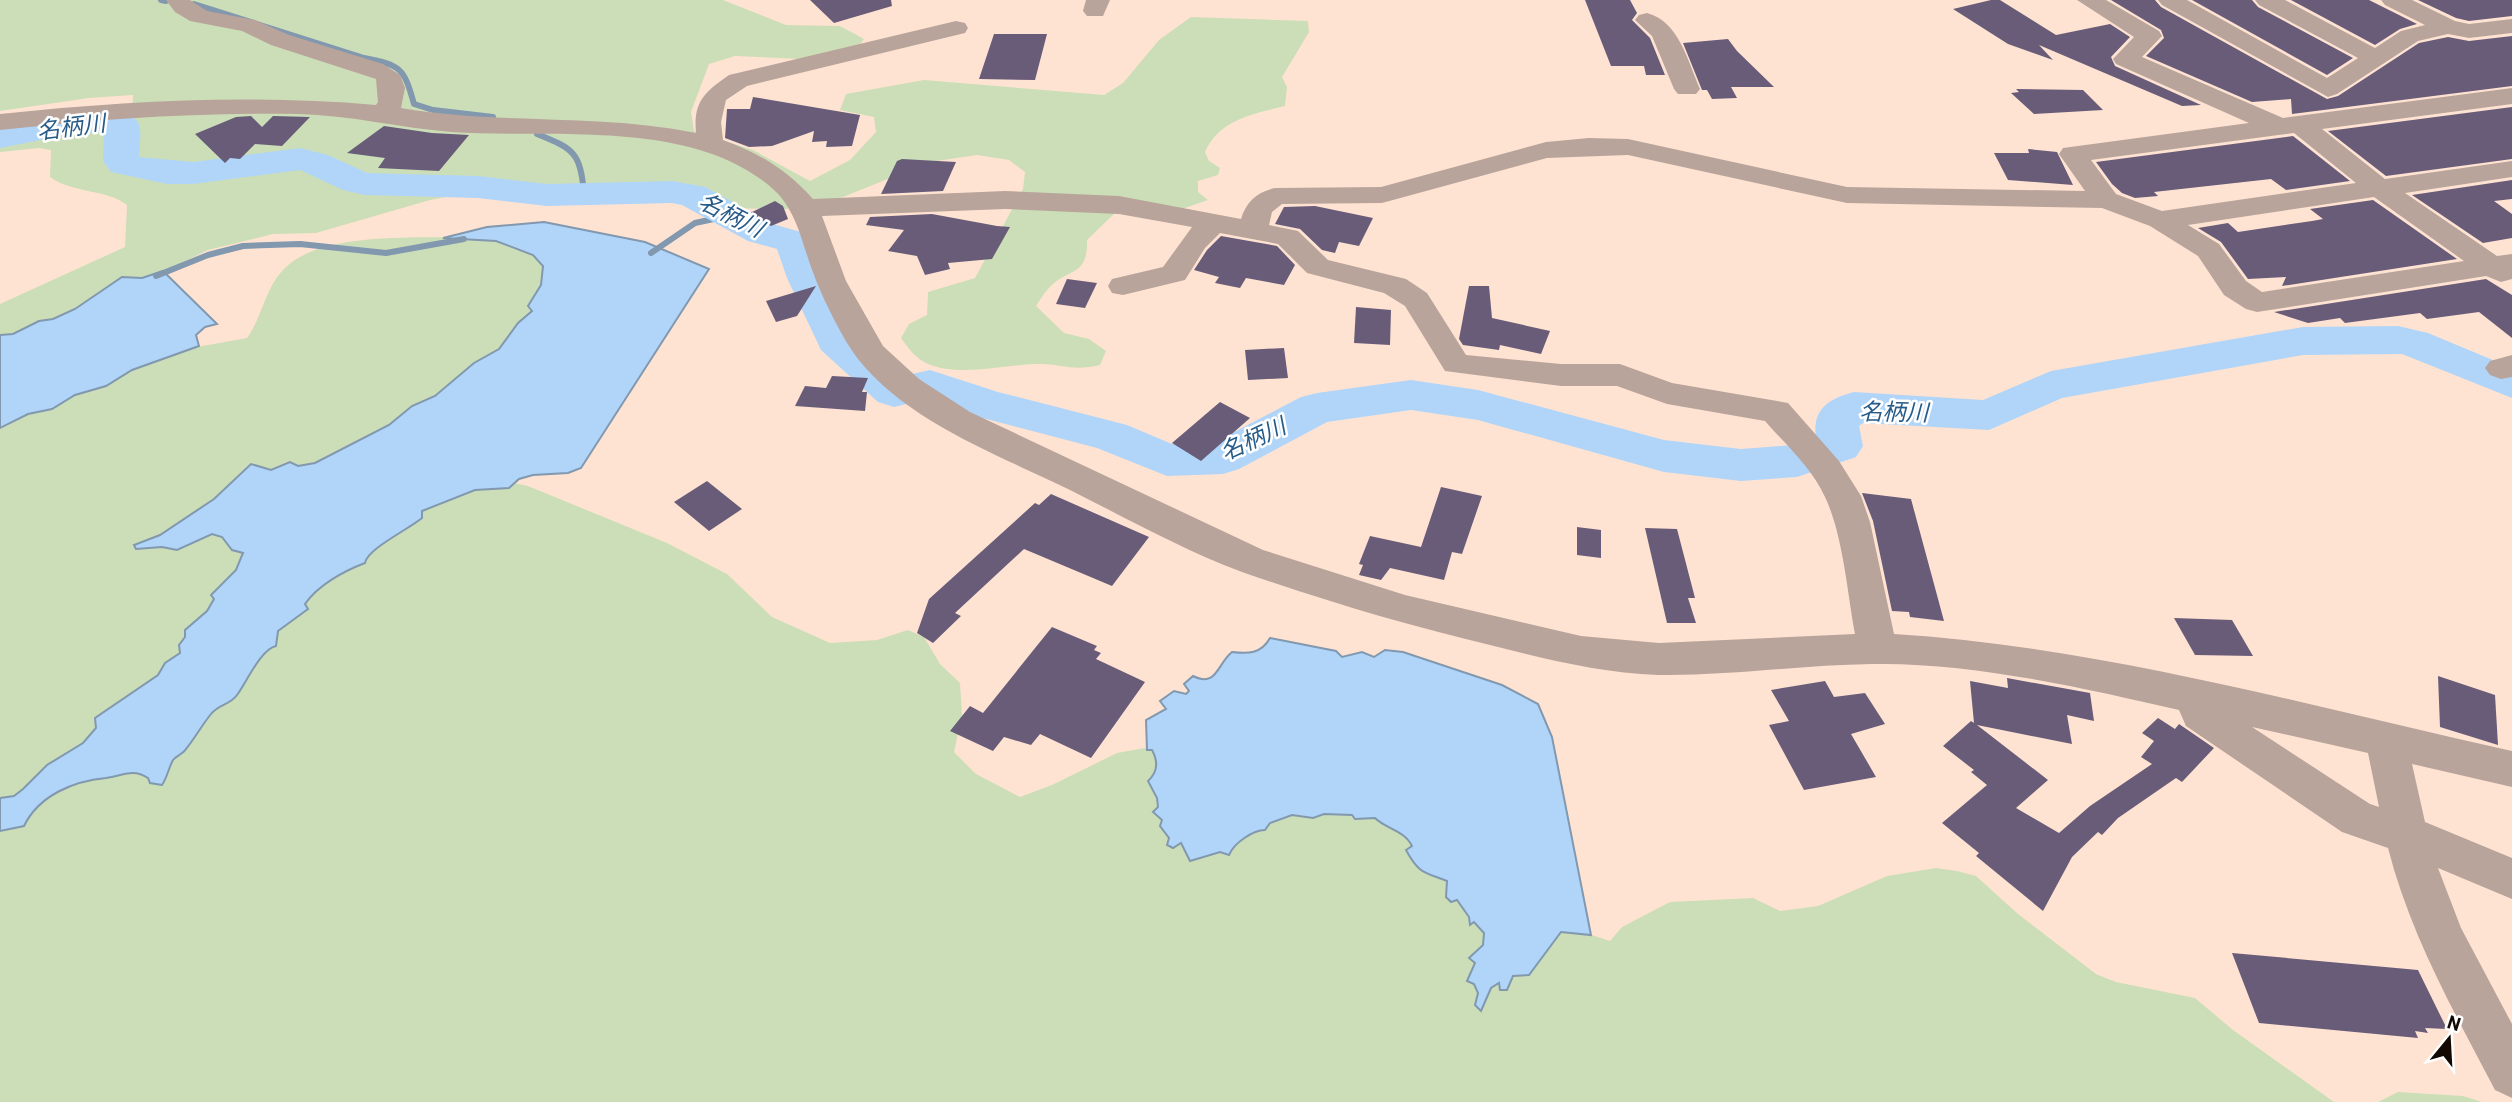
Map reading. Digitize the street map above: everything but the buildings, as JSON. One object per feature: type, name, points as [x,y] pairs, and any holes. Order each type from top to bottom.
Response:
[{"type":"street","points":[[178,0],[184,10],[195,16],[245,24],[266,36],[370,66],[387,75],[392,88],[391,104],[382,113]]},
{"type":"street","points":[[2089,0],[2150,36],[2125,59],[2289,125],[2379,188],[2505,270]]},
{"type":"street","points":[[2170,0],[2328,89],[2410,36],[2448,27]]},
{"type":"street","points":[[2267,0],[2376,58]]},
{"type":"street","points":[[2393,0],[2448,27],[2469,32],[2511,27]]},
{"type":"street","points":[[1647,20],[1662,33],[1687,89]]},
{"type":"street","points":[[710,144],[708,122],[714,97],[738,80],[956,28]]},
{"type":"street","points":[[2106,200],[2073,154],[2512,96]]},
{"type":"street","points":[[0,122],[121,109],[301,106],[382,113],[447,124],[593,128],[661,134],[710,144],[744,157],[773,176],[805,208],[831,281],[870,352],[911,389],[958,420],[1163,521],[1250,559],[1405,610],[1581,652],[1659,659],[1877,648],[1952,653],[2102,676],[2512,769]]},
{"type":"street","points":[[1253,230],[1259,208],[1275,196],[1382,195],[1546,150],[1589,146],[1628,147],[1847,195],[2106,200],[2160,220],[2209,250],[2235,288],[2257,302],[2505,270]]},
{"type":"street","points":[[2160,220],[2512,169]]},
{"type":"street","points":[[805,208],[1005,200],[1119,205],[1288,237],[1318,267],[1395,286],[1416,300],[1456,364],[1561,374],[1620,375],[1667,393],[1776,411],[1814,454],[1843,496],[1852,522],[1877,648]]},
{"type":"street","points":[[1123,286],[1174,274],[1193,243],[1212,224]]},
{"type":"street","points":[[2196,698],[2200,714],[2357,819],[2406,834],[2512,879]]},
{"type":"street","points":[[2386,741],[2406,834],[2426,899],[2512,1073]]},
{"type":"green space","points":[[0,0],[723,0],[786,25],[840,26],[864,39],[858,47],[800,59],[735,56],[709,64],[691,112],[694,131],[753,150],[810,181],[850,160],[876,132],[874,117],[840,110],[846,94],[924,80],[1104,95],[1123,83],[1159,40],[1191,17],[1308,21],[1309,32],[1282,77],[1287,87],[1285,106],[1228,125],[1211,141],[1205,152],[1209,161],[1220,168],[1218,175],[1198,181],[1198,192],[1208,200],[1182,209],[1115,213],[1087,240],[1084,261],[1080,266],[1056,281],[1036,306],[1064,333],[1089,339],[1106,351],[1100,365],[1081,368],[1036,364],[954,370],[924,362],[901,338],[909,324],[927,315],[928,292],[975,278],[1023,189],[1025,172],[1009,160],[977,155],[930,162],[843,197],[786,209],[717,208],[540,187],[488,189],[430,200],[316,233],[273,234],[208,250],[0,350],[0,304],[125,247],[127,205],[110,196],[69,186],[50,177],[51,150],[39,148],[0,152],[0,127],[85,119],[130,146],[133,95],[89,98],[0,111]]},
{"type":"green space","points":[[510,238],[548,257],[546,302],[322,564],[450,484],[490,478],[528,486],[667,543],[727,574],[772,617],[830,643],[877,640],[908,630],[924,637],[940,664],[960,683],[962,715],[954,752],[976,774],[1020,797],[1052,785],[1117,753],[1156,746],[1311,802],[1382,807],[1555,923],[1610,941],[1622,927],[1670,902],[1753,898],[1780,911],[1818,906],[1887,876],[1936,868],[1957,871],[1976,876],[2018,914],[2096,974],[2116,982],[2195,998],[2233,1030],[2334,1102],[0,1102],[0,416],[158,354],[247,338],[278,276],[302,256],[324,247],[376,239]]},
{"type":"green space","points":[[2398,1092],[2463,1096],[2482,1102],[2378,1102]]},
{"type":"water","points":[[544,222],[645,242],[709,269],[581,468],[568,473],[533,475],[519,479],[509,488],[475,490],[422,511],[422,518],[380,546],[367,557],[365,563],[340,574],[310,597],[305,604],[308,609],[278,631],[276,646],[270,648],[259,660],[241,690],[214,711],[185,751],[173,760],[162,785],[150,783],[148,778],[132,773],[82,782],[48,798],[24,826],[0,831],[0,798],[14,796],[47,765],[83,743],[96,728],[95,718],[158,675],[165,663],[180,653],[179,645],[185,637],[185,630],[207,611],[214,599],[211,595],[236,570],[243,553],[232,550],[222,537],[212,534],[177,550],[162,547],[136,549],[134,545],[160,535],[214,499],[251,464],[271,470],[290,462],[298,466],[315,463],[389,425],[412,406],[435,396],[474,363],[499,349],[518,323],[532,311],[528,306],[541,285],[543,266],[533,255],[496,241],[443,238],[487,227]]},
{"type":"water","points":[[163,271],[217,324],[205,327],[196,335],[199,346],[132,370],[106,386],[75,395],[52,409],[28,414],[0,428],[0,335],[13,334],[39,321],[53,319],[75,309],[122,277],[142,278]]},
{"type":"water","points":[[1270,638],[1336,651],[1342,657],[1362,652],[1374,657],[1385,650],[1403,652],[1502,685],[1538,704],[1552,737],[1591,935],[1561,932],[1529,975],[1513,976],[1507,990],[1500,990],[1499,983],[1491,988],[1481,1011],[1475,1005],[1478,993],[1474,984],[1467,981],[1475,963],[1469,958],[1483,945],[1484,933],[1474,922],[1470,925],[1469,917],[1457,900],[1451,902],[1446,897],[1447,881],[1419,868],[1406,850],[1412,846],[1409,841],[1375,818],[1355,819],[1352,815],[1324,814],[1313,818],[1292,815],[1270,823],[1265,830],[1244,838],[1229,855],[1220,852],[1190,861],[1181,843],[1173,848],[1167,845],[1169,838],[1160,826],[1162,820],[1153,812],[1158,807],[1157,798],[1148,781],[1154,774],[1156,762],[1152,750],[1147,750],[1146,720],[1166,709],[1160,701],[1174,691],[1186,694],[1189,691],[1184,684],[1193,676],[1201,679],[1212,677],[1232,652],[1254,652],[1263,647]]},
{"type":"waterway","points":[[161,0],[166,1]]},
{"type":"waterway","points":[[194,4],[393,66],[404,75],[414,104],[433,110],[493,117]]},
{"type":"waterway","name":"名柄川","points":[[0,137],[71,123],[117,121],[122,123],[121,161],[141,169],[159,172],[193,173],[273,160],[300,159],[315,162],[365,184],[478,187],[547,195],[672,192],[692,195],[762,233],[794,242],[807,278],[836,340],[894,392],[930,384],[987,404],[1111,436],[1167,460],[1223,458],[1317,408],[1411,395],[1478,405],[1664,456],[1741,465],[1797,461],[1840,446],[1836,421],[1854,407],[1989,415],[2051,385],[2303,341],[2398,340],[2413,343],[2512,384]]},
{"type":"waterway","points":[[537,134],[567,148],[573,154],[580,169],[584,193]]},
{"type":"waterway","points":[[651,253],[695,223],[732,215]]},
{"type":"waterway","points":[[156,276],[208,255],[243,246],[300,244],[386,253],[464,239]]}]
